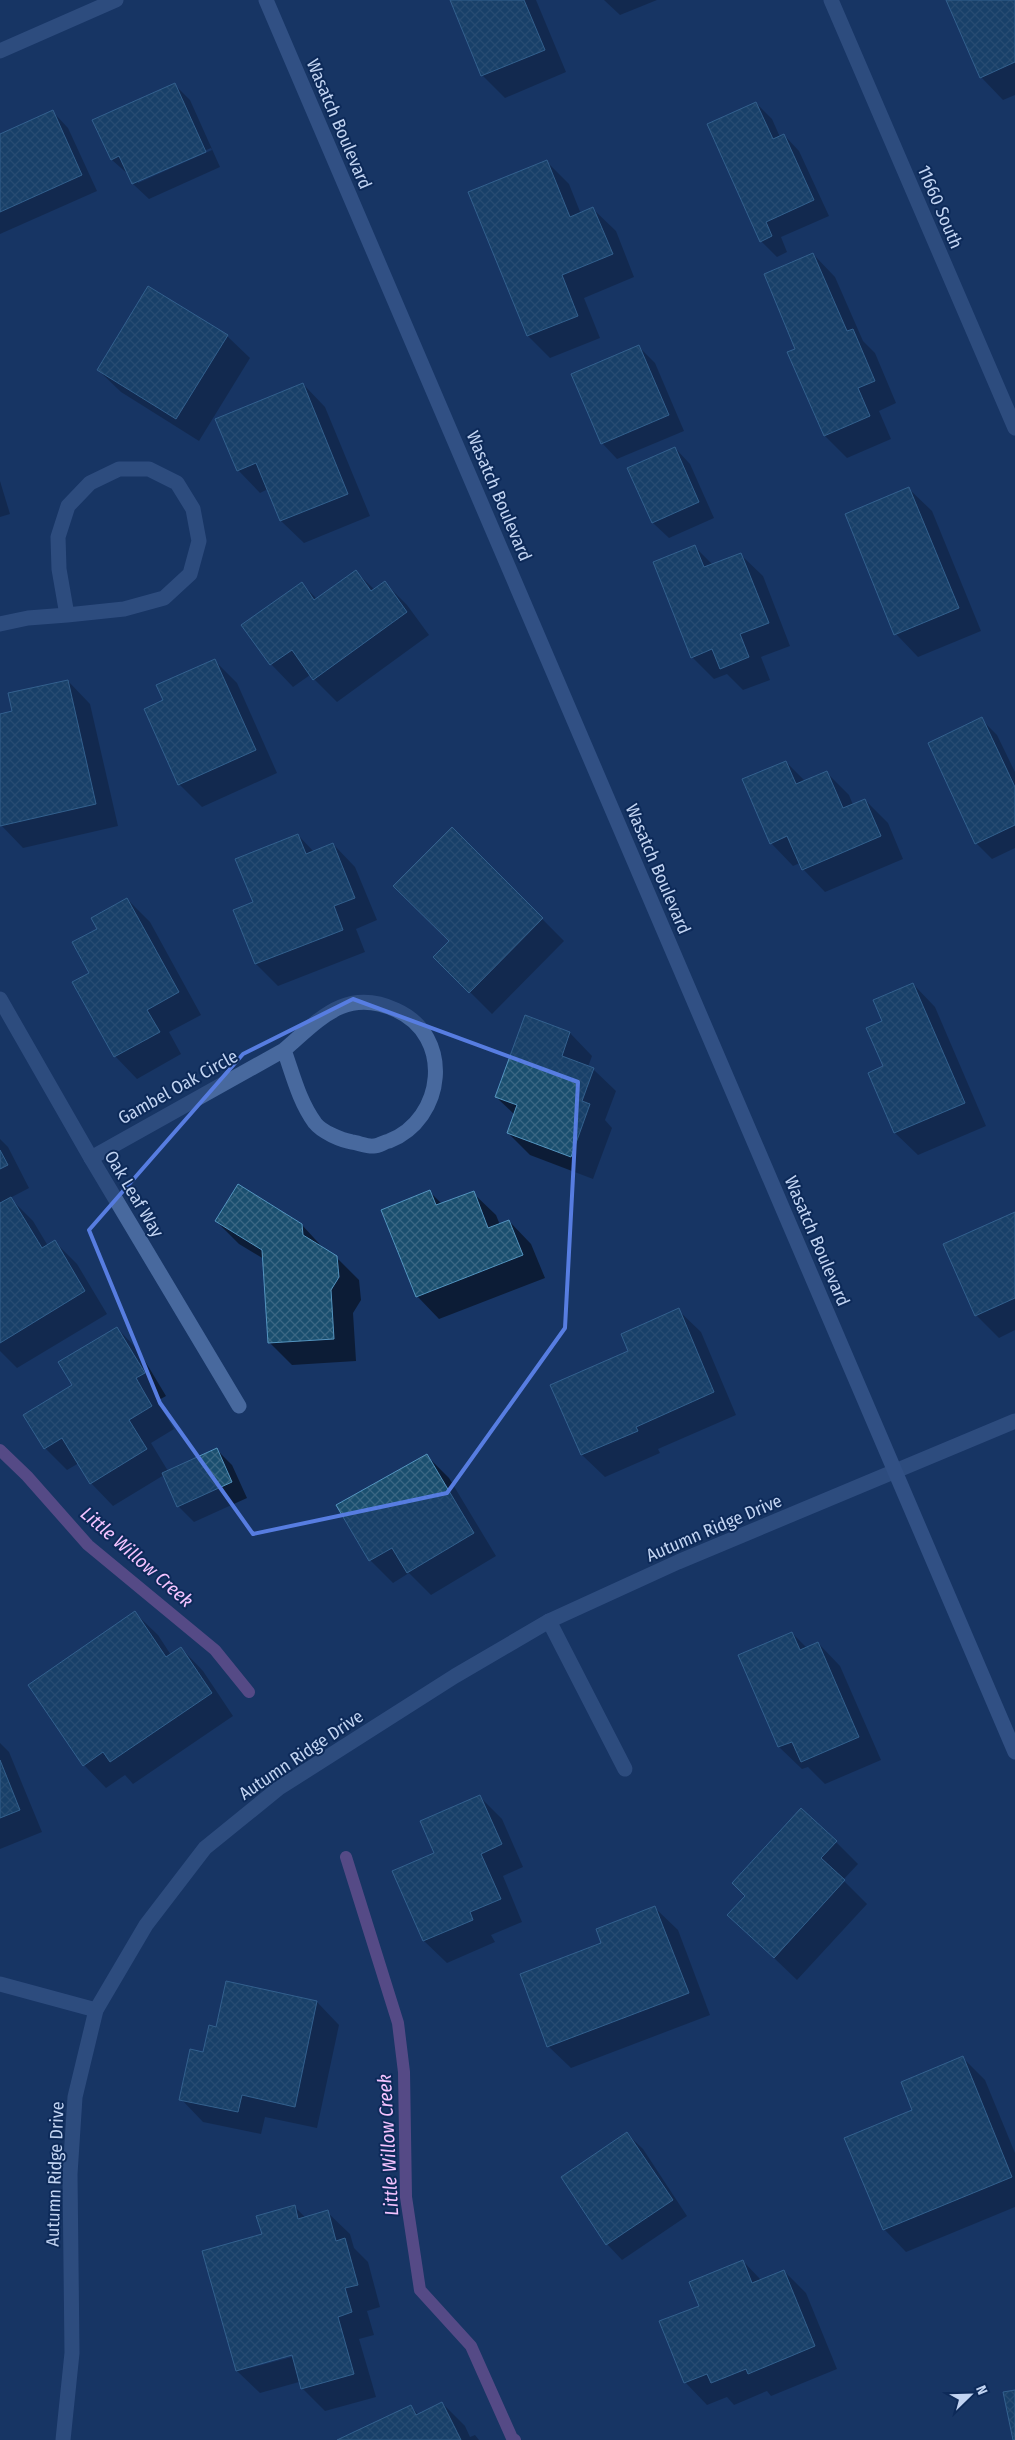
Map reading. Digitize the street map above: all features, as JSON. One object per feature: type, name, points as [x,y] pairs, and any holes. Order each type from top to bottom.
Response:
[{"type":"main road","name":"Wasatch Boulevard","points":[[266,0],[1015,1752]]},
{"type":"street","points":[[0,50],[116,0]]},
{"type":"street","name":"11660 South","points":[[831,0],[1015,428]]},
{"type":"street","points":[[0,624],[28,618],[67,615],[124,609],[164,598],[190,574],[199,541],[193,509],[178,483],[149,469],[119,469],[90,483],[68,506],[58,537],[59,569],[67,615]]},
{"type":"street","name":"Oak Leaf Way","points":[[0,999],[91,1158],[239,1406]]},
{"type":"street","name":"Gambel Oak Circle","points":[[91,1158],[284,1050],[325,1014],[352,1002],[380,1002],[406,1014],[426,1034],[435,1059],[435,1087],[424,1114],[404,1135],[375,1146],[344,1141],[316,1125],[299,1094],[284,1050]]},
{"type":"street","name":"Autumn Ridge Drive","points":[[63,2440],[72,2353],[70,2174],[75,2097],[96,2010],[146,1925],[205,1848],[279,1788],[455,1676],[550,1621],[678,1562],[896,1473],[1015,1421]]},
{"type":"street","points":[[550,1621],[625,1768]]},
{"type":"street","points":[[0,1984],[96,2010]]},
{"type":"highlighted area","points":[[353,999],[578,1082],[565,1328],[447,1493],[253,1534],[160,1403],[89,1230],[243,1054]]},
{"type":"building","points":[[450,0],[524,0],[545,50],[481,76]]},
{"type":"building","points":[[946,0],[1015,0],[1015,62],[980,78]]},
{"type":"building","points":[[175,83],[206,152],[132,184],[119,156],[111,160],[92,120]]},
{"type":"building","points":[[756,102],[773,139],[784,134],[814,200],[766,222],[772,236],[760,242],[707,124]]},
{"type":"building","points":[[53,110],[82,175],[0,212],[0,134]]},
{"type":"building","points":[[547,160],[570,217],[593,207],[613,254],[562,275],[578,316],[527,336],[468,192]]},
{"type":"building","points":[[813,253],[847,331],[853,329],[875,381],[858,388],[870,416],[824,436],[787,352],[795,349],[764,274]]},
{"type":"building","points":[[148,286],[228,335],[176,419],[97,370]]},
{"type":"building","points":[[639,345],[669,415],[601,444],[571,374]]},
{"type":"building","points":[[303,383],[348,494],[280,521],[256,463],[237,471],[215,419]]},
{"type":"building","points":[[675,447],[699,502],[652,523],[627,468]]},
{"type":"building","points":[[909,487],[959,608],[894,635],[845,514]]},
{"type":"building","points":[[695,545],[704,567],[741,553],[769,623],[740,634],[749,657],[720,669],[712,649],[691,658],[653,562]]},
{"type":"building","points":[[356,570],[371,591],[385,581],[407,612],[313,680],[292,650],[270,665],[241,625],[302,582],[314,600]]},
{"type":"building","points":[[215,659],[256,750],[178,785],[144,709],[163,700],[156,685]]},
{"type":"building","points":[[68,680],[96,804],[0,826],[0,714],[12,711],[8,693]]},
{"type":"building","points":[[982,717],[1015,787],[1015,825],[975,844],[928,743]]},
{"type":"building","points":[[786,761],[796,784],[827,771],[843,808],[865,799],[881,836],[802,870],[787,836],[770,844],[742,779]]},
{"type":"building","points":[[452,827],[543,918],[469,993],[433,957],[449,941],[393,886]]},
{"type":"building","points":[[298,834],[306,854],[333,843],[355,898],[334,906],[343,930],[255,964],[233,910],[253,902],[235,859]]},
{"type":"building","points":[[127,898],[179,992],[147,1010],[160,1032],[114,1057],[72,982],[89,973],[72,942],[97,929],[91,918]]},
{"type":"building","points":[[913,983],[965,1103],[894,1133],[868,1073],[883,1066],[866,1028],[882,1021],[873,1000]]},
{"type":"building","points":[[525,1015],[570,1032],[562,1056],[594,1068],[582,1101],[590,1104],[571,1157],[507,1133],[517,1105],[495,1097]]},
{"type":"building","points":[[0,1150],[8,1165],[0,1169]]},
{"type":"building","points":[[238,1184],[302,1224],[303,1235],[337,1256],[339,1277],[331,1290],[334,1339],[268,1343],[262,1250],[215,1221]]},
{"type":"building","points":[[430,1190],[436,1205],[474,1191],[488,1228],[509,1220],[523,1255],[416,1297],[381,1210]]},
{"type":"building","points":[[11,1197],[42,1248],[55,1240],[85,1291],[0,1343],[0,1203]]},
{"type":"building","points":[[1015,1212],[1015,1298],[975,1316],[943,1244]]},
{"type":"building","points":[[679,1308],[714,1392],[636,1427],[638,1431],[581,1455],[550,1385],[628,1351],[621,1334]]},
{"type":"building","points":[[117,1327],[145,1373],[136,1378],[152,1406],[129,1420],[147,1449],[90,1484],[62,1438],[44,1449],[23,1415],[72,1385],[58,1362]]},
{"type":"building","points":[[217,1448],[232,1482],[177,1507],[162,1473]]},
{"type":"building","points":[[427,1454],[474,1533],[407,1573],[392,1548],[369,1561],[336,1505]]},
{"type":"building","points":[[135,1611],[166,1657],[181,1647],[212,1693],[110,1762],[103,1752],[83,1766],[28,1685]]},
{"type":"building","points":[[792,1632],[800,1650],[818,1642],[859,1737],[801,1762],[792,1742],[778,1747],[738,1655]]},
{"type":"building","points":[[0,1760],[20,1810],[0,1818]]},
{"type":"building","points":[[480,1795],[502,1844],[481,1854],[501,1899],[470,1912],[473,1920],[423,1941],[392,1871],[434,1853],[420,1821]]},
{"type":"building","points":[[801,1808],[837,1841],[821,1858],[845,1880],[774,1958],[727,1915],[745,1896],[732,1883]]},
{"type":"building","points":[[655,1906],[689,1993],[547,2047],[520,1974],[601,1943],[596,1929]]},
{"type":"building","points":[[226,1981],[317,2001],[295,2107],[242,2095],[238,2112],[179,2100],[190,2049],[203,2052],[209,2025],[216,2027]]},
{"type":"building","points":[[963,2056],[1012,2177],[883,2230],[844,2138],[912,2110],[901,2082]]},
{"type":"building","points":[[627,2132],[673,2200],[606,2245],[561,2177]]},
{"type":"building","points":[[295,2205],[298,2219],[328,2210],[336,2241],[345,2238],[358,2285],[345,2288],[352,2312],[338,2317],[354,2374],[301,2389],[292,2355],[236,2371],[202,2251],[262,2234],[256,2216]]},
{"type":"building","points":[[743,2260],[752,2283],[784,2270],[815,2346],[748,2374],[746,2369],[711,2383],[707,2374],[684,2383],[659,2321],[699,2306],[689,2282]]},
{"type":"building","points":[[1015,2390],[1015,2440],[1013,2440],[1003,2392]]},
{"type":"building","points":[[442,2402],[461,2440],[337,2440],[411,2405],[416,2415]]},
{"type":"waterway","name":"Little Willow Creek","points":[[0,1450],[27,1476],[88,1545],[215,1650],[249,1692]]},
{"type":"waterway","name":"Little Willow Creek","points":[[346,1857],[398,2023],[404,2072],[406,2197],[420,2290],[471,2346],[512,2438],[515,2440]]}]
